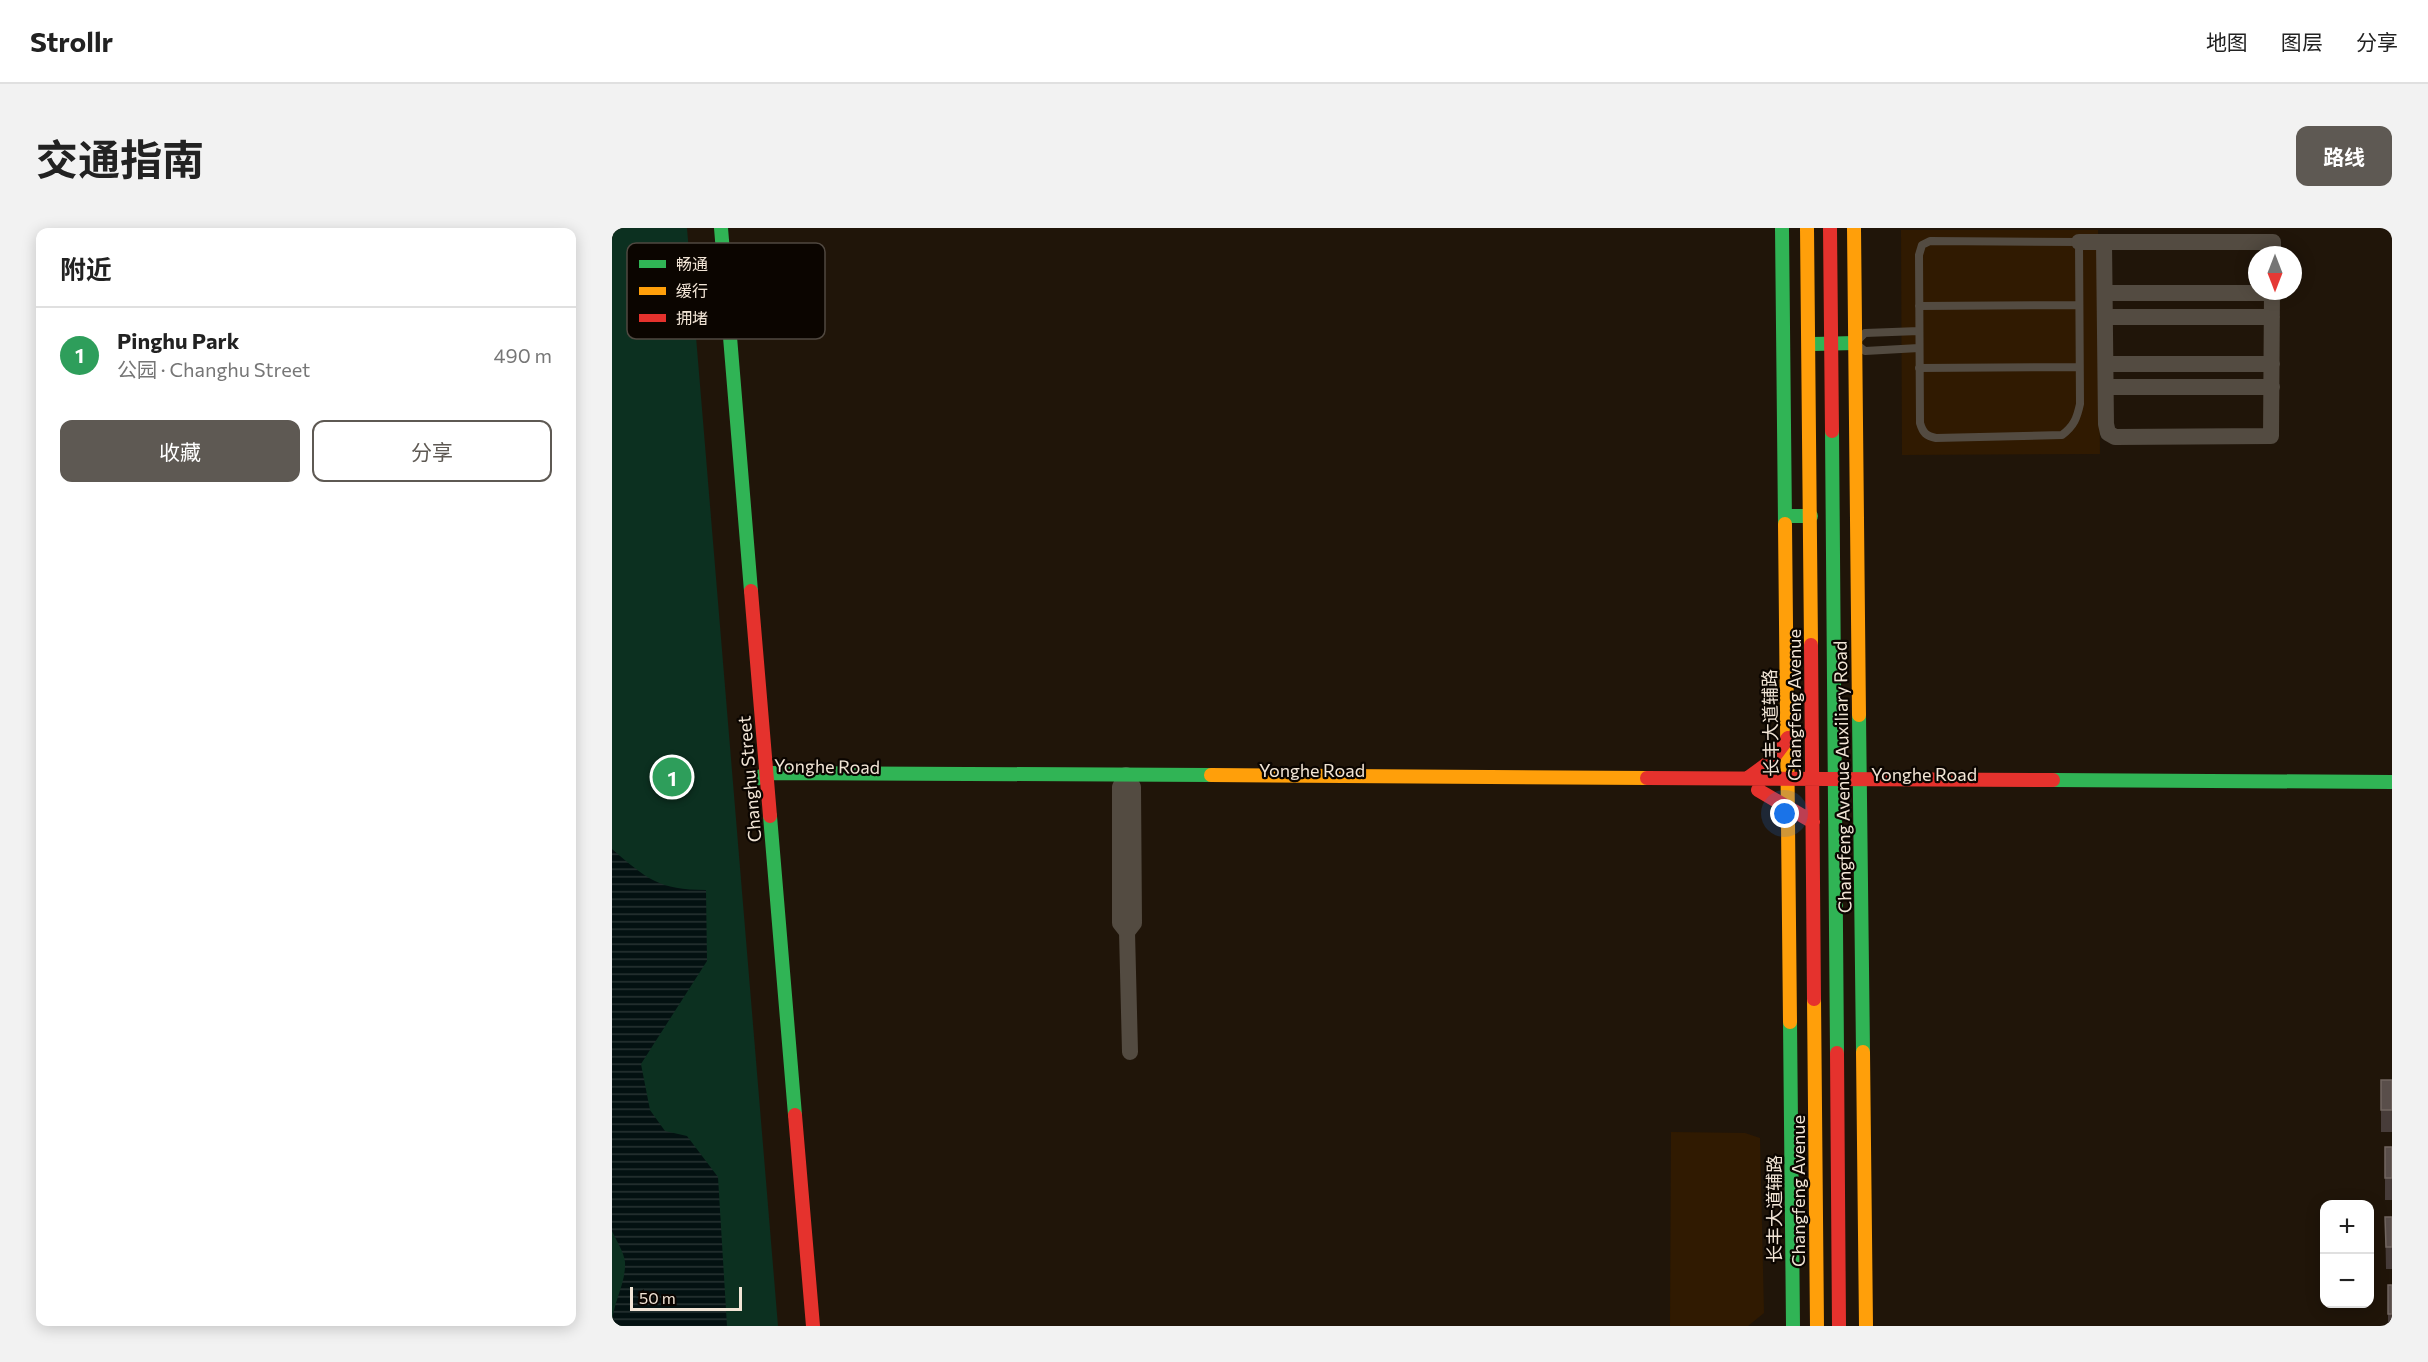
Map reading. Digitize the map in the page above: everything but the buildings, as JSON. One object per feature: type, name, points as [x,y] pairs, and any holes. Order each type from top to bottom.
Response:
[{"type":"main road","name":"Changhu Street","points":[[710,228],[711,243]]},
{"type":"main road","name":"Changhu Street","points":[[721,228],[722,243]]},
{"type":"main road","name":"长丰大道辅路","points":[[1782,228],[1793,1326]]},
{"type":"main road","name":"Changfeng Avenue","points":[[1807,228],[1817,1326]]},
{"type":"main road","points":[[1830,228],[1839,1326]]},
{"type":"main road","name":"Changfeng Avenue Auxiliary Road","points":[[1854,228],[1866,1326]]},
{"type":"main road","name":"Changhu Street","points":[[721,339],[764,779],[813,1326]]},
{"type":"main road","name":"Changhu Street","points":[[730,339],[764,779],[801,1326]]},
{"type":"main road","points":[[1809,344],[1855,343]]},
{"type":"main road","points":[[1785,516],[1811,516]]},
{"type":"main road","points":[[1748,778],[1768,766],[1782,752],[1788,738]]},
{"type":"main road","name":"Yonghe Road","points":[[1126,783],[1748,778],[1789,785]]},
{"type":"main road","name":"Yonghe Road","points":[[764,779],[1758,790],[1789,785],[2392,782]]},
{"type":"main road","name":"Yonghe Road","points":[[1860,785],[2392,794]]},
{"type":"main road","points":[[1758,790],[1813,822]]},
{"type":"street","points":[[2079,242],[2273,242],[2273,246]]},
{"type":"street","points":[[2104,242],[2106,424],[2109,433],[2115,437],[2271,436],[2272,300]]},
{"type":"street","points":[[2105,293],[2248,292]]},
{"type":"street","points":[[2105,317],[2272,317]]},
{"type":"street","points":[[2106,364],[2272,364]]},
{"type":"street","points":[[2106,387],[2272,387]]},
{"type":"street","points":[[1126,783],[1120,922],[1127,932],[1130,1052]]},
{"type":"lane","points":[[1930,242],[2079,242],[2079,305],[2080,404],[2076,419],[2069,430],[2062,435],[1936,438],[1923,432],[1920,423],[1918,255],[1922,245],[1930,242]]},
{"type":"lane","points":[[1919,306],[2079,305]]},
{"type":"lane","points":[[1919,331],[1865,333],[1855,343],[1864,351],[1919,348]]},
{"type":"lane","points":[[1919,368],[2079,367]]},
{"type":"shaded area","points":[[1901,230],[2098,230],[2100,454],[1902,455]]},
{"type":"shaded area","points":[[612,849],[654,881],[676,888],[706,890],[707,961],[641,1064],[650,1110],[665,1131],[687,1136],[718,1177],[727,1326],[612,1326],[625,1262],[622,1250],[612,1231]]},
{"type":"shaded area","points":[[1671,1132],[1745,1133],[1760,1138],[1764,1313],[1748,1326],[1670,1326]]},
{"type":"green space","points":[[612,228],[687,228],[688,243],[627,243],[627,339],[696,339],[778,1326],[612,1326]]},
{"type":"traffic: fast","points":[[721,228],[722,243]]},
{"type":"traffic: fast","points":[[1782,228],[1785,524]]},
{"type":"traffic: fast","points":[[730,339],[751,591]]},
{"type":"traffic: fast","points":[[1813,344],[1855,343]]},
{"type":"traffic: fast","points":[[1832,431],[1837,1053]]},
{"type":"traffic: fast","points":[[1785,516],[1811,516]]},
{"type":"traffic: fast","points":[[1859,715],[1863,1052]]},
{"type":"traffic: fast","points":[[756,779],[767,773],[1211,775]]},
{"type":"traffic: fast","points":[[2053,780],[2392,782]]},
{"type":"traffic: fast","points":[[770,816],[795,1115]]},
{"type":"traffic: fast","points":[[1790,1022],[1793,1326]]},
{"type":"traffic: slow","points":[[1807,228],[1811,645]]},
{"type":"traffic: slow","points":[[1854,228],[1859,715]]},
{"type":"traffic: slow","points":[[1785,524],[1790,1022]]},
{"type":"traffic: slow","points":[[1211,775],[1647,778]]},
{"type":"traffic: slow","points":[[1814,999],[1817,1326]]},
{"type":"traffic: slow","points":[[1863,1052],[1866,1326]]},
{"type":"traffic: jam","points":[[1830,228],[1832,431]]},
{"type":"traffic: jam","points":[[751,591],[770,816]]},
{"type":"traffic: jam","points":[[1811,645],[1814,999]]},
{"type":"traffic: jam","points":[[1748,778],[1771,761],[1788,738]]},
{"type":"traffic: jam","points":[[1647,778],[2053,780]]},
{"type":"traffic: jam","points":[[1758,790],[1813,822]]},
{"type":"traffic: jam","points":[[1837,1053],[1839,1326]]},
{"type":"traffic: jam","points":[[795,1115],[813,1326]]},
{"type":"place","name":"Pinghu Park","points":[[672,777]]}]
